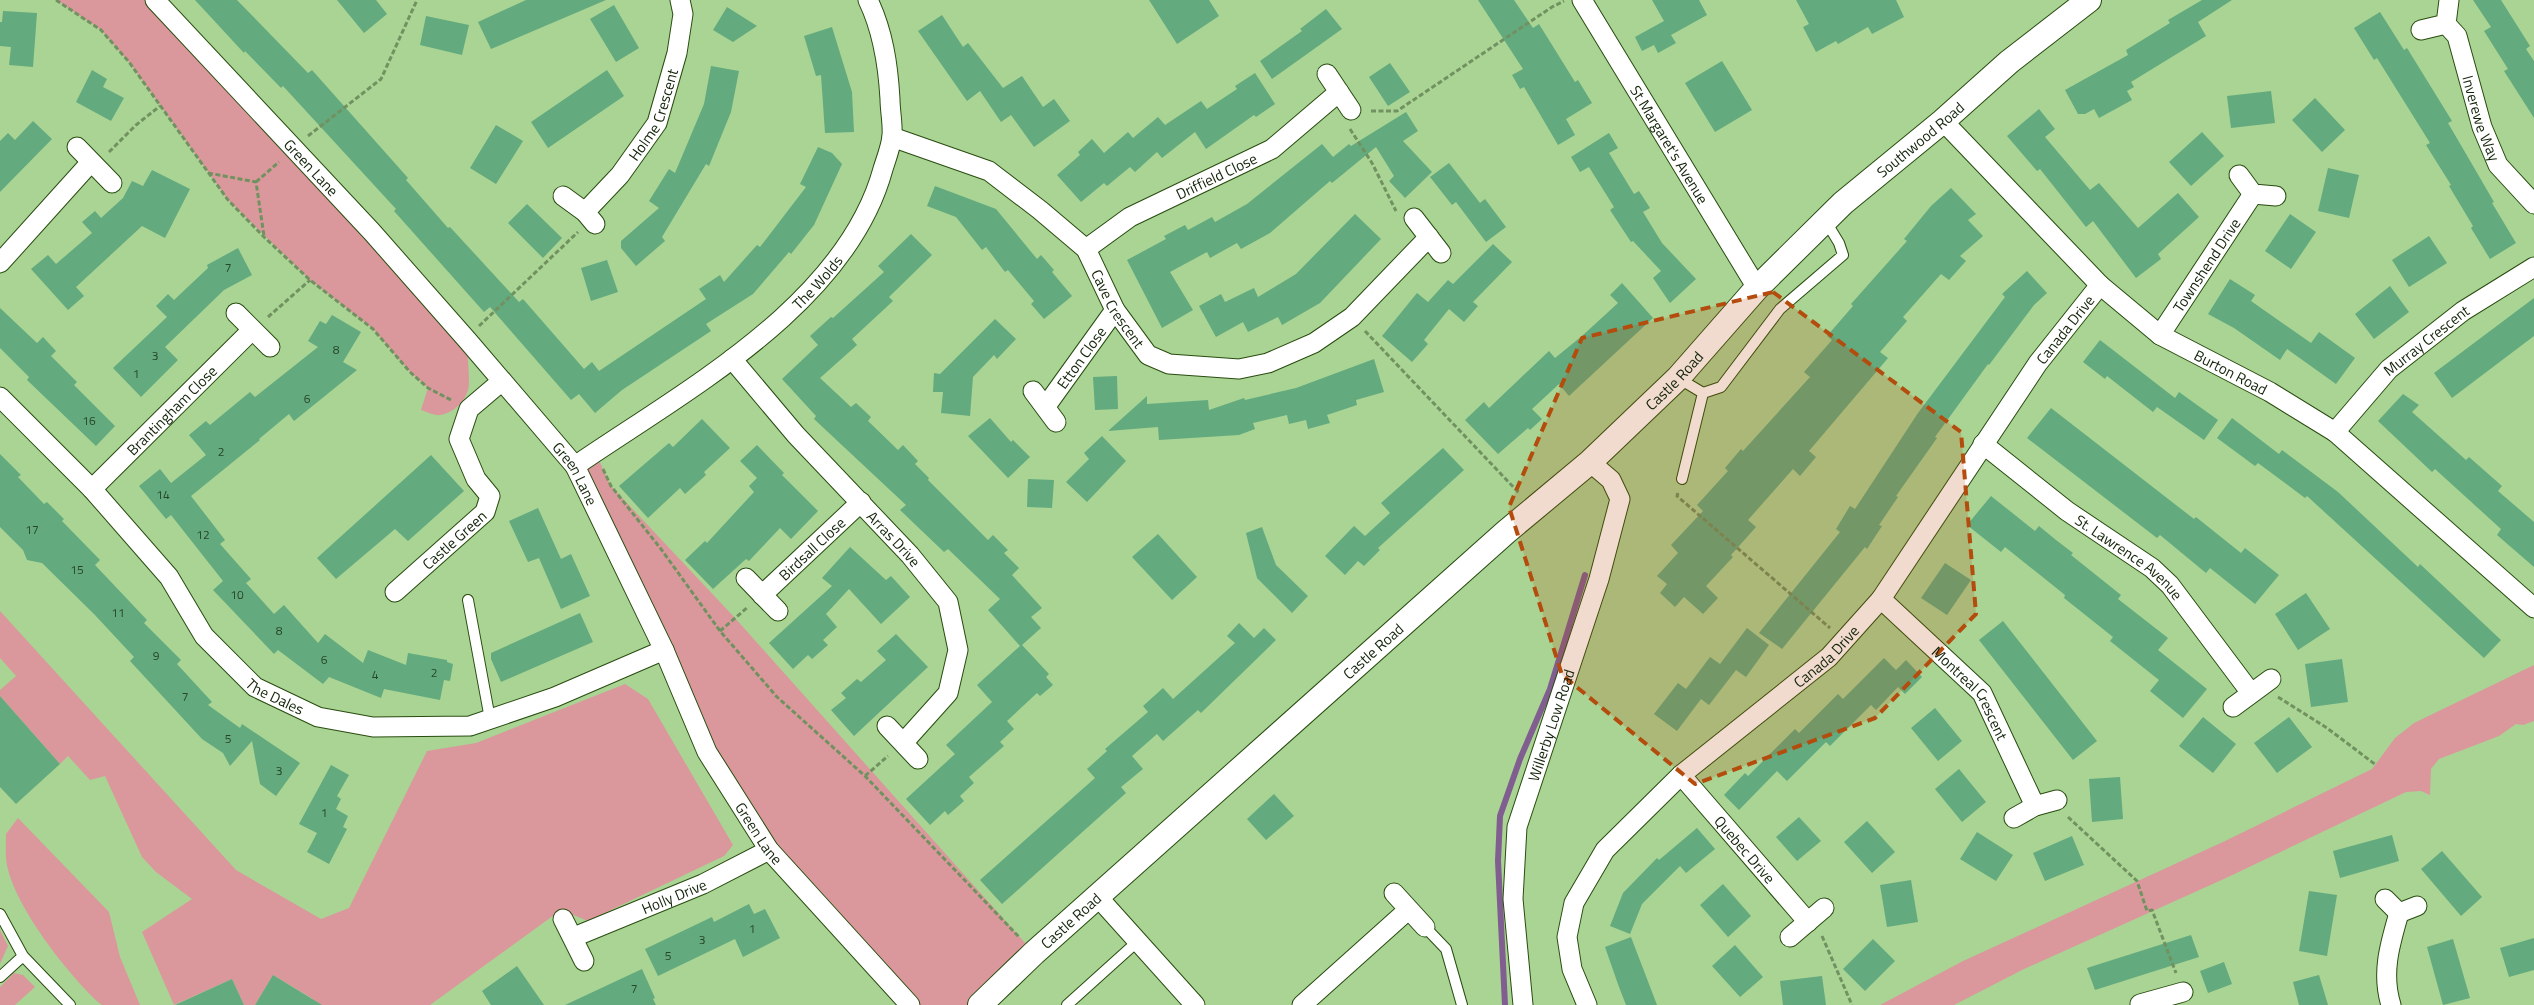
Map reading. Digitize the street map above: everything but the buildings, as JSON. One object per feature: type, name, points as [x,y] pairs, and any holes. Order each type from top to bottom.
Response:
[{"type":"street","name":"Green Lane","points":[[155,0],[372,232],[574,466],[664,650],[707,752],[769,850],[910,1005]]},
{"type":"street","name":"Holme Crescent","points":[[590,218],[657,123],[677,53],[683,14],[680,0]]},
{"type":"street","name":"The Wolds","points":[[574,466],[732,360],[792,309],[828,272],[858,232],[877,192],[892,137],[888,62],[874,13],[868,0]]},
{"type":"street","name":"St Margaret's Avenue","points":[[1582,0],[1757,288]]},
{"type":"street","name":"Southwood Road","points":[[1757,288],[1843,203],[1943,121],[2009,62],[2089,0]]},
{"type":"street","points":[[2421,30],[2446,24],[2449,0]]},
{"type":"street","name":"Inverewe Way","points":[[2446,24],[2457,36],[2482,127],[2498,165],[2534,204]]},
{"type":"street","points":[[1327,74],[1335,95],[1351,110]]},
{"type":"street","name":"Driffield Close","points":[[1086,249],[1130,217],[1272,149],[1335,95]]},
{"type":"street","name":"Burton Road","points":[[1943,121],[2100,285],[2160,335],[2270,392],[2335,432],[2534,608]]},
{"type":"street","name":"Cave Crescent","points":[[892,137],[989,170],[1086,249],[1115,310],[1148,355],[1169,364],[1239,369],[1268,363],[1314,343],[1352,316],[1429,237]]},
{"type":"street","points":[[77,147],[112,183]]},
{"type":"street","points":[[0,263],[91,162]]},
{"type":"street","points":[[2240,175],[2253,194],[2276,196]]},
{"type":"street","name":"Townshend Drive","points":[[2160,335],[2253,194]]},
{"type":"street","points":[[563,196],[590,218]]},
{"type":"street","points":[[1406,217],[1429,237],[1441,253]]},
{"type":"street","name":"Murray Crescent","points":[[2335,432],[2389,369],[2463,311],[2534,267]]},
{"type":"street","name":"Canada Drive","points":[[1587,1005],[1572,969],[1566,936],[1574,903],[1605,850],[1681,775],[1829,657],[1880,599],[2038,363],[2100,285]]},
{"type":"street","name":"Castle Road","points":[[980,1005],[1097,896],[1533,508],[1590,462],[1678,378],[1757,288]]},
{"type":"street","name":"Etton Close","points":[[1046,406],[1115,310]]},
{"type":"street","points":[[236,313],[270,346]]},
{"type":"street","name":"Brantingham Close","points":[[92,489],[252,330]]},
{"type":"street","name":"Arras Drive","points":[[732,360],[796,435],[910,555],[948,602],[958,650],[948,693],[904,742]]},
{"type":"street","name":"Castle Green","points":[[395,592],[485,512],[490,496],[476,479],[458,439],[469,409],[502,381]]},
{"type":"street","name":"Etton Close","points":[[1033,391],[1046,406],[1056,422]]},
{"type":"street","name":"The Dales","points":[[0,397],[92,489],[168,577],[204,636],[256,687],[318,717],[373,727],[470,726],[554,697],[664,650]]},
{"type":"street","name":"St. Lawrence Avenue","points":[[1983,444],[2067,511],[2152,568],[2170,585],[2262,686]]},
{"type":"street","name":"Willerby Low Road","points":[[1523,1005],[1513,899],[1517,827],[1599,579],[1620,499],[1611,480],[1590,462]]},
{"type":"street","name":"Birdsall Close","points":[[762,595],[861,502]]},
{"type":"street","points":[[746,578],[778,612]]},
{"type":"street","name":"Montreal Crescent","points":[[1880,599],[1982,692],[2048,803]]},
{"type":"street","points":[[2233,707],[2262,686]]},
{"type":"street","points":[[887,726],[918,758]]},
{"type":"street","name":"Quebec Drive","points":[[1681,775],[1808,922]]},
{"type":"street","points":[[2014,818],[2048,803]]},
{"type":"street","name":"Holly Drive","points":[[574,937],[703,884],[769,850]]},
{"type":"street","points":[[1394,893],[1425,926]]},
{"type":"street","points":[[1097,896],[1195,1005]]},
{"type":"street","points":[[2385,899],[2399,913]]},
{"type":"street","points":[[2399,913],[2417,906]]},
{"type":"street","points":[[1790,937],[1824,908]]},
{"type":"street","points":[[1302,1005],[1408,910]]},
{"type":"street","points":[[2390,1005],[2386,991],[2387,953],[2399,913]]},
{"type":"street","points":[[563,919],[574,937],[584,961]]},
{"type":"street","points":[[2140,1004],[2162,1002],[2184,992]]},
{"type":"lane","points":[[1678,378],[1703,393],[1721,387],[1780,309],[1842,255],[1839,243],[1825,220]]},
{"type":"lane","points":[[1682,479],[1703,393]]},
{"type":"lane","points":[[468,600],[490,719]]},
{"type":"lane","points":[[0,914],[23,956],[70,1005]]},
{"type":"lane","points":[[1425,926],[1446,949],[1462,1005]]},
{"type":"lane","points":[[1067,1005],[1138,941]]},
{"type":"lane","points":[[0,977],[23,956]]},
{"type":"path","points":[[56,0],[101,30],[129,62],[228,200],[264,237],[310,280],[373,330],[410,372],[428,388],[469,409]]},
{"type":"path","points":[[256,182],[293,149],[382,79],[417,0]]},
{"type":"path","points":[[1351,110],[1397,111],[1552,7],[1567,0]]},
{"type":"path","points":[[1335,95],[1372,163],[1406,217]]},
{"type":"path","points":[[91,162],[105,155],[136,125],[160,106]]},
{"type":"path","points":[[207,173],[256,182]]},
{"type":"path","points":[[256,182],[264,237]]},
{"type":"path","points":[[475,330],[590,218]]},
{"type":"path","points":[[252,330],[310,280]]},
{"type":"path","points":[[1352,316],[1533,508]]},
{"type":"path","points":[[595,452],[611,486],[661,549],[720,631],[777,698],[865,776],[1034,953]]},
{"type":"path","points":[[1682,479],[1677,496],[1844,640]]},
{"type":"path","points":[[720,631],[762,595]]},
{"type":"path","points":[[2262,686],[2327,728],[2376,765]]},
{"type":"path","points":[[865,776],[904,742]]},
{"type":"path","points":[[2048,803],[2137,880],[2147,911],[2152,910],[2184,992]]},
{"type":"path","points":[[1808,922],[1819,928],[1852,1005]]},
{"type":"highlighted area","points":[[1773,292],[1961,432],[1976,614],[1875,718],[1695,784],[1562,675],[1509,507],[1582,338]]},
{"type":"shaded area","points":[[56,0],[155,0],[468,341],[468,389],[464,399],[456,408],[440,415],[421,410],[428,388],[410,372],[373,329],[310,280],[228,200],[129,62],[101,30]]},
{"type":"shaded area","points":[[595,452],[611,486],[735,618],[1034,953],[980,1005],[910,1005],[769,850],[707,752],[575,466]]},
{"type":"shaded area","points":[[0,611],[236,870],[321,919],[349,908],[427,751],[476,743],[625,684],[648,699],[733,845],[724,856],[588,921],[561,910],[430,1005],[310,1005],[313,999],[273,975],[255,1005],[244,1005],[232,979],[174,1005],[142,932],[192,899],[156,872],[142,857],[105,776],[90,780],[68,756],[60,764],[0,696],[0,690],[16,676],[0,658]]},
{"type":"shaded area","points":[[2534,665],[2534,721],[2523,725],[2516,724],[2499,736],[2439,759],[2431,769],[2430,795],[2421,791],[2406,792],[2226,878],[2024,969],[1954,1005],[1880,1005],[1963,961],[2225,841],[2372,769],[2395,738],[2414,723]]},
{"type":"shaded area","points":[[18,818],[109,912],[120,957],[140,1005],[102,1005],[98,1002],[58,957],[31,919],[12,882],[6,861],[6,834]]},
{"type":"shaded area","points":[[0,930],[8,946],[0,964]]},
{"type":"shaded area","points":[[14,973],[23,975],[35,987],[15,1005],[0,1005],[0,987]]},
{"type":"waterway","points":[[1505,1005],[1498,861],[1500,816],[1520,759],[1550,689],[1585,575]]}]
